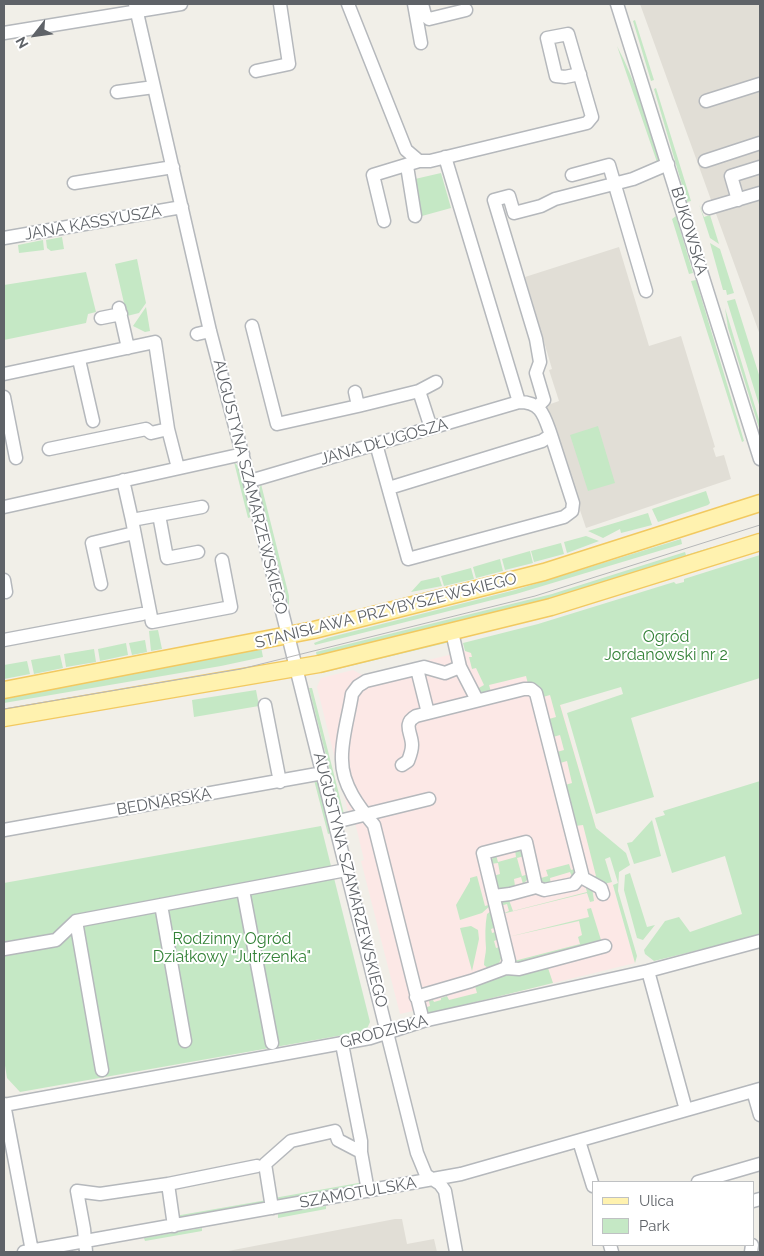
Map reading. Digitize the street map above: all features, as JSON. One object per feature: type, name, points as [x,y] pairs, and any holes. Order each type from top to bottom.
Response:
[{"type":"main road","name":"STANISŁAWA PRZYBYSZEWSKIEGO","points":[[4,690],[288,636],[520,578],[760,503]]},
{"type":"main road","name":"STANISŁAWA PRZYBYSZEWSKIEGO","points":[[4,718],[297,669],[452,632],[578,599],[760,542]]},
{"type":"street","points":[[4,33],[136,7],[181,4]]},
{"type":"street","points":[[256,71],[289,64],[280,4]]},
{"type":"street","points":[[348,4],[406,150],[413,163],[415,216]]},
{"type":"street","points":[[414,4],[421,43]]},
{"type":"street","points":[[422,4],[425,15],[429,19],[466,10]]},
{"type":"street","name":"BUKOWSKA","points":[[617,4],[760,459]]},
{"type":"street","name":"AUGUSTYNA SZAMARZEWSKIEGO","points":[[136,7],[210,331],[250,480],[417,1153],[426,1175],[445,1191],[456,1252]]},
{"type":"street","points":[[384,221],[373,175],[413,163],[430,161],[587,123],[592,117],[580,74]]},
{"type":"street","points":[[706,101],[760,84]]},
{"type":"street","points":[[117,92],[154,87]]},
{"type":"street","points":[[705,161],[760,143]]},
{"type":"street","points":[[445,157],[519,402],[538,406]]},
{"type":"street","points":[[538,406],[544,400],[536,372],[540,362],[536,339],[494,200],[509,196],[514,213],[541,206],[555,199],[633,179],[668,164]]},
{"type":"street","points":[[572,175],[609,165],[646,290]]},
{"type":"street","points":[[74,182],[173,167]]},
{"type":"street","points":[[738,200],[731,176],[760,167]]},
{"type":"street","points":[[709,208],[760,193]]},
{"type":"street","name":"JANA KASSYUSZA","points":[[4,238],[182,207]]},
{"type":"street","points":[[101,318],[120,311],[128,348]]},
{"type":"street","points":[[252,326],[277,424],[419,391],[436,382]]},
{"type":"street","points":[[197,334],[210,331]]},
{"type":"street","points":[[4,374],[155,342],[168,429],[178,468]]},
{"type":"street","points":[[80,364],[92,421]]},
{"type":"street","points":[[419,391],[431,428]]},
{"type":"street","points":[[355,392],[358,406]]},
{"type":"street","points":[[4,397],[16,458]]},
{"type":"street","name":"JANA DŁUGOSZA","points":[[250,480],[519,402]]},
{"type":"street","points":[[376,444],[408,560],[564,517],[572,511],[573,504],[550,435],[538,406]]},
{"type":"street","points":[[49,449],[146,429],[151,433],[168,429]]},
{"type":"street","points":[[389,488],[542,440],[550,435]]},
{"type":"street","points":[[4,507],[243,454]]},
{"type":"street","points":[[123,480],[152,622],[231,607],[222,560]]},
{"type":"street","points":[[101,584],[92,543],[159,515],[202,507]]},
{"type":"street","points":[[159,515],[167,558],[198,552]]},
{"type":"street","points":[[4,640],[142,614]]},
{"type":"street","points":[[452,632],[460,667],[477,700]]},
{"type":"street","points":[[423,1021],[374,825],[356,804],[348,787],[342,760],[352,694],[358,686],[366,681],[416,669],[430,668],[445,673],[460,667]]},
{"type":"street","points":[[416,669],[428,713]]},
{"type":"street","points":[[402,764],[408,761],[412,747],[409,723],[416,716],[524,688],[534,691],[538,696],[582,868],[581,877],[574,884],[544,890],[536,887],[494,896]]},
{"type":"street","points":[[264,705],[280,782]]},
{"type":"street","name":"BEDNARSKA","points":[[4,830],[323,773]]},
{"type":"street","points":[[334,822],[429,799]]},
{"type":"street","points":[[506,968],[509,961],[483,853],[526,842],[536,887]]},
{"type":"street","points":[[4,949],[56,940],[76,921],[346,870]]},
{"type":"street","points":[[581,877],[601,888],[603,894]]},
{"type":"street","points":[[243,890],[272,1043]]},
{"type":"street","points":[[161,906],[185,1041]]},
{"type":"street","points":[[76,921],[102,1070]]},
{"type":"street","name":"GRODZISKA","points":[[4,1104],[378,1037],[387,1032],[423,1021],[648,971],[760,941]]},
{"type":"street","points":[[416,997],[471,981],[506,968],[519,969],[605,946]]},
{"type":"street","points":[[648,971],[686,1110]]},
{"type":"street","points":[[342,1044],[361,1141],[360,1152],[368,1191]]},
{"type":"street","points":[[757,1090],[760,1114]]},
{"type":"street","name":"SZAMOTULSKA","points":[[28,1251],[85,1247],[174,1226],[468,1173],[757,1090]]},
{"type":"street","points":[[4,1104],[28,1251]]},
{"type":"street","points":[[272,1208],[265,1164],[291,1141],[335,1131],[338,1140],[360,1152]]},
{"type":"street","points":[[579,1140],[592,1183]]},
{"type":"street","points":[[701,1181],[760,1164]]},
{"type":"street","points":[[85,1247],[84,1229],[77,1190],[100,1194],[168,1184],[257,1166]]},
{"type":"street","points":[[168,1184],[174,1226]]},
{"type":"shaded area","points":[[640,4],[760,4],[760,335]]},
{"type":"shaded area","points":[[619,247],[649,346],[681,336],[715,447],[713,448],[716,457],[724,455],[731,479],[586,528],[545,406],[559,401],[549,370],[552,369],[525,277]]},
{"type":"shaded area","points":[[538,624],[635,963],[435,1012],[426,1008],[400,1014],[361,861],[364,860],[353,814],[348,811],[317,687],[321,678],[353,670],[364,676],[473,649]]},
{"type":"shaded area","points":[[402,1219],[407,1244],[434,1239],[437,1252],[223,1252]]},
{"type":"green space","points":[[635,20],[654,80],[651,81],[633,21]]},
{"type":"green space","points":[[617,46],[642,104],[660,163],[658,165]]},
{"type":"green space","points":[[656,88],[691,201],[687,202],[654,89]]},
{"type":"green space","points":[[441,173],[451,208],[422,216],[415,179]]},
{"type":"green space","points":[[699,204],[704,217],[710,215],[719,244],[710,238]]},
{"type":"green space","points":[[676,216],[693,273],[689,274],[672,219]]},
{"type":"green space","points":[[62,237],[64,249],[51,251],[47,248],[46,240]]},
{"type":"green space","points":[[43,240],[44,250],[19,253],[18,245]]},
{"type":"green space","points":[[710,243],[720,249],[734,293],[727,295],[726,290],[723,290]]},
{"type":"green space","points":[[137,259],[146,303],[139,313],[127,316],[115,264]]},
{"type":"green space","points":[[86,272],[96,312],[88,314],[86,323],[4,340],[4,285]]},
{"type":"green space","points":[[696,280],[744,441],[742,442],[691,281]]},
{"type":"green space","points":[[735,299],[760,378],[760,408],[727,301]]},
{"type":"green space","points":[[146,307],[150,331],[145,332],[133,326]]},
{"type":"green space","points":[[725,308],[760,423],[760,431],[728,328]]},
{"type":"green space","points":[[598,426],[615,483],[588,491],[570,435]]},
{"type":"green space","points":[[234,462],[239,467],[251,517],[248,518]]},
{"type":"green space","points":[[261,484],[289,596],[289,607],[259,490]]},
{"type":"green space","points":[[706,491],[710,503],[708,505],[658,522],[652,509]]},
{"type":"green space","points":[[648,513],[652,525],[621,533],[620,529],[603,538],[588,531]]},
{"type":"green space","points":[[586,536],[599,541],[567,553],[564,542]]},
{"type":"green space","points":[[681,539],[682,544],[516,594],[315,645],[314,643],[327,638],[515,590]]},
{"type":"green space","points":[[561,543],[564,554],[534,562],[531,551]]},
{"type":"green space","points":[[712,547],[713,549],[577,592],[317,657],[316,652],[552,594],[685,552],[686,555]]},
{"type":"green space","points":[[530,551],[533,563],[505,570],[502,559]]},
{"type":"green space","name":"Ogród Jordanowski nr 2","points":[[760,555],[760,678],[631,718],[654,797],[596,814],[567,713],[623,694],[621,687],[560,705],[596,828],[626,853],[630,865],[619,872],[618,891],[637,956],[635,963],[613,885],[618,883],[610,857],[605,859],[612,882],[600,885],[589,878],[596,876],[583,825],[575,826],[565,785],[572,783],[567,761],[560,763],[557,752],[564,750],[560,735],[553,737],[549,719],[556,717],[550,695],[543,697],[528,684],[526,676],[489,685],[491,692],[479,692],[477,689],[484,685],[476,668],[472,669],[469,657],[472,657],[471,653],[465,651],[463,643],[538,624],[674,582],[676,584],[684,582],[684,579]]},
{"type":"green space","points":[[500,559],[503,571],[476,578],[473,567]]},
{"type":"green space","points":[[471,568],[474,579],[444,586],[441,576]]},
{"type":"green space","points":[[439,577],[442,586],[411,592],[421,581]]},
{"type":"green space","points":[[158,630],[162,649],[151,651],[149,631]]},
{"type":"green space","points":[[449,639],[450,642],[322,673],[321,671]]},
{"type":"green space","points":[[145,640],[147,652],[132,655],[129,643]]},
{"type":"green space","points":[[126,643],[128,655],[100,661],[98,649]]},
{"type":"green space","points":[[261,647],[263,657],[221,666],[4,703],[4,695]]},
{"type":"green space","points":[[94,649],[96,662],[66,667],[64,654]]},
{"type":"green space","points":[[60,655],[63,668],[34,674],[31,660]]},
{"type":"green space","points":[[27,661],[30,674],[4,679],[4,665]]},
{"type":"green space","points":[[309,688],[312,688],[344,814],[340,811]]},
{"type":"green space","points":[[256,690],[259,706],[194,717],[192,700]]},
{"type":"green space","points":[[314,780],[319,784],[331,833],[328,834]]},
{"type":"green space","points":[[760,781],[760,935],[654,961],[645,954],[644,950],[665,921],[679,917],[690,932],[742,914],[725,856],[672,873],[655,818],[665,815],[663,811]]},
{"type":"green space","points":[[652,820],[661,856],[634,864],[627,843],[632,842]]},
{"type":"green space","name":"Rodzinny Ogród Działkowy \"Jutrzenka\"","points":[[321,826],[370,1022],[366,1031],[20,1092],[7,1078],[4,1059],[4,883]]},
{"type":"green space","points":[[515,850],[523,852],[524,856],[517,858],[522,876],[529,874],[529,878],[523,884],[521,877],[514,879],[515,886],[501,889],[497,887],[493,876],[500,874],[498,863],[490,864],[490,861],[496,855],[498,862],[516,857]]},
{"type":"green space","points":[[569,864],[571,870],[577,868],[573,879],[570,872],[550,878],[551,885],[541,881],[541,878],[548,876],[546,870]]},
{"type":"green space","points":[[630,873],[647,927],[655,925],[643,940],[637,938],[624,890],[625,875]]},
{"type":"green space","points":[[477,876],[485,906],[492,904],[482,913],[460,920],[456,905],[470,878]]},
{"type":"green space","points":[[585,885],[592,887],[594,901],[590,902],[587,893],[502,914],[509,911],[507,904],[500,906],[501,900],[509,900],[513,911],[587,892]]},
{"type":"green space","points":[[591,908],[601,940],[596,947],[517,966],[514,961],[580,944],[578,937],[582,935],[579,921],[508,937],[589,917],[587,909]]},
{"type":"green space","points":[[494,909],[497,927],[491,929],[492,933],[499,931],[501,938],[494,941],[496,948],[502,946],[502,954],[499,963],[489,969],[484,965],[486,923],[487,914]]},
{"type":"green space","points":[[471,926],[478,930],[479,939],[472,971],[460,928]]},
{"type":"green space","points":[[548,968],[553,983],[427,1014],[424,1008],[430,1006],[429,1001],[433,1000],[434,1002],[447,996],[449,1000],[477,993],[475,986],[483,981],[520,972],[526,973]]},
{"type":"green space","points":[[364,1182],[364,1186],[279,1202],[274,1198]]},
{"type":"green space","points":[[267,1200],[266,1204],[180,1220],[175,1216]]},
{"type":"green space","points":[[326,1206],[326,1209],[278,1218],[278,1214]]},
{"type":"green space","points":[[202,1228],[202,1231],[145,1241],[144,1238]]},
{"type":"tram line","points":[[4,709],[241,669],[535,596],[760,525]]}]
